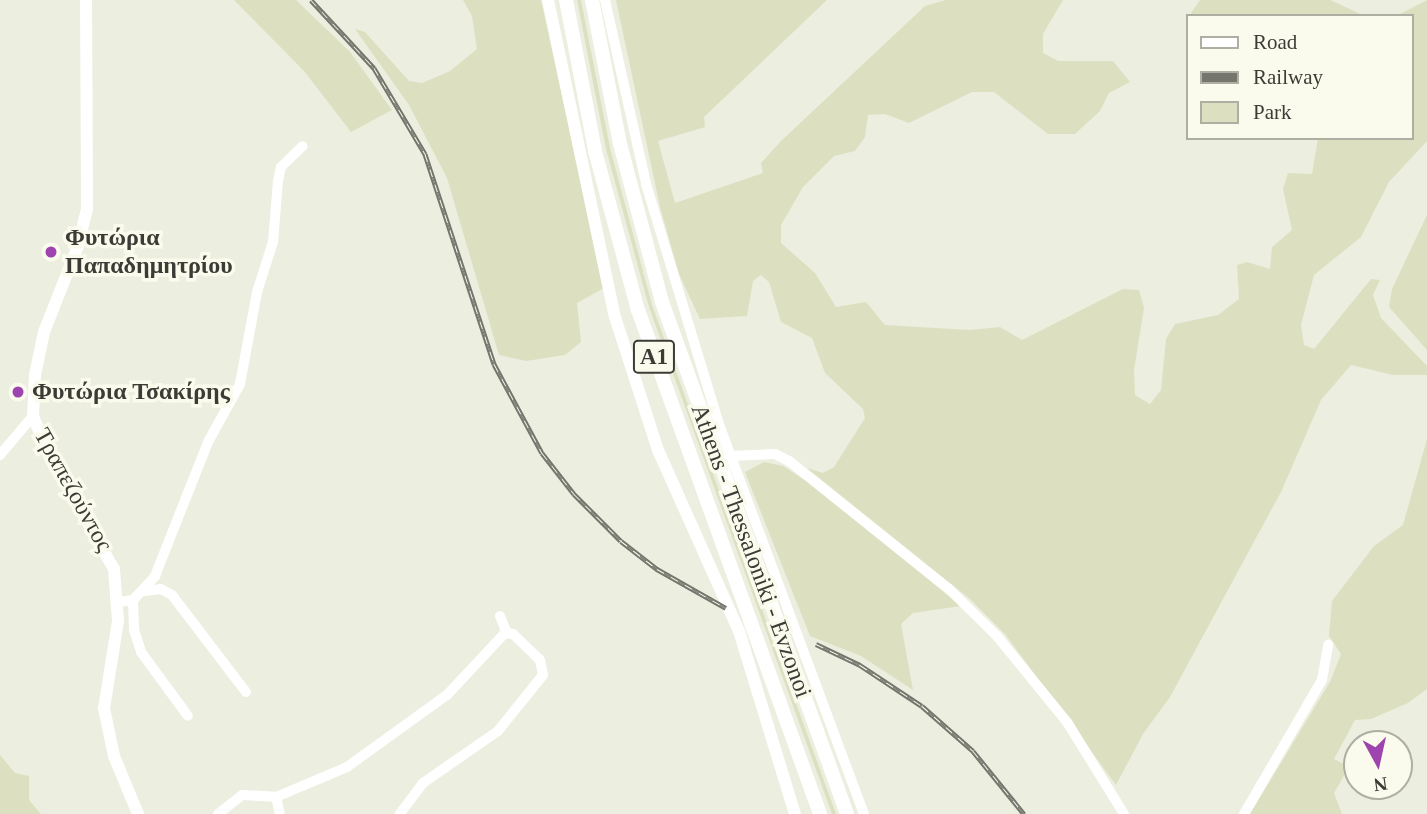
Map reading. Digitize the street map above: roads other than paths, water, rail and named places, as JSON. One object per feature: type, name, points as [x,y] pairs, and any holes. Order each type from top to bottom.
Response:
[{"type":"highway","name":"Athens - Thessaloniki - Evzonoi","points":[[566,0],[595,150],[638,310],[820,814]]},
{"type":"highway","name":"Athens - Thessaloniki - Evzonoi","points":[[592,0],[620,144],[662,302],[847,814]]},
{"type":"main road","name":"Τραπεζούντος","points":[[86,0],[87,209],[78,246],[41,343],[33,416],[48,453],[109,554],[119,602],[104,708],[114,756],[138,814]]},
{"type":"main road","points":[[548,0],[574,142],[615,317],[658,450],[739,631],[796,814]]},
{"type":"street","points":[[605,0],[646,184],[730,456],[864,814]]},
{"type":"street","points":[[119,602],[134,600],[145,591],[167,555],[208,442],[240,384],[255,302],[273,242],[278,181],[286,161],[303,146]]},
{"type":"street","points":[[0,454],[33,416]]},
{"type":"street","points":[[730,456],[775,454],[789,461],[949,589],[998,636],[1068,722],[1124,814]]},
{"type":"street","points":[[145,591],[161,589],[172,595],[246,692]]},
{"type":"street","points":[[134,600],[134,630],[141,652],[188,716]]},
{"type":"street","points":[[400,814],[423,783],[498,731],[543,676],[540,660],[507,633],[500,616]]},
{"type":"street","points":[[218,814],[242,795],[276,797],[347,767],[407,727],[447,695],[507,633]]},
{"type":"street","points":[[1244,814],[1322,680],[1328,645]]},
{"type":"street","points":[[276,797],[280,814]]},
{"type":"railway","points":[[311,0],[374,68],[425,154],[494,364],[542,453],[574,494],[621,541],[657,569],[726,608]]},
{"type":"railway","points":[[816,644],[860,665],[922,706],[973,751],[1024,814]]},
{"type":"place","name":"Φυτώρια Παπαδημητρίου","points":[[51,252]]},
{"type":"place","name":"Φυτώρια Τσακίρης","points":[[18,392]]}]
